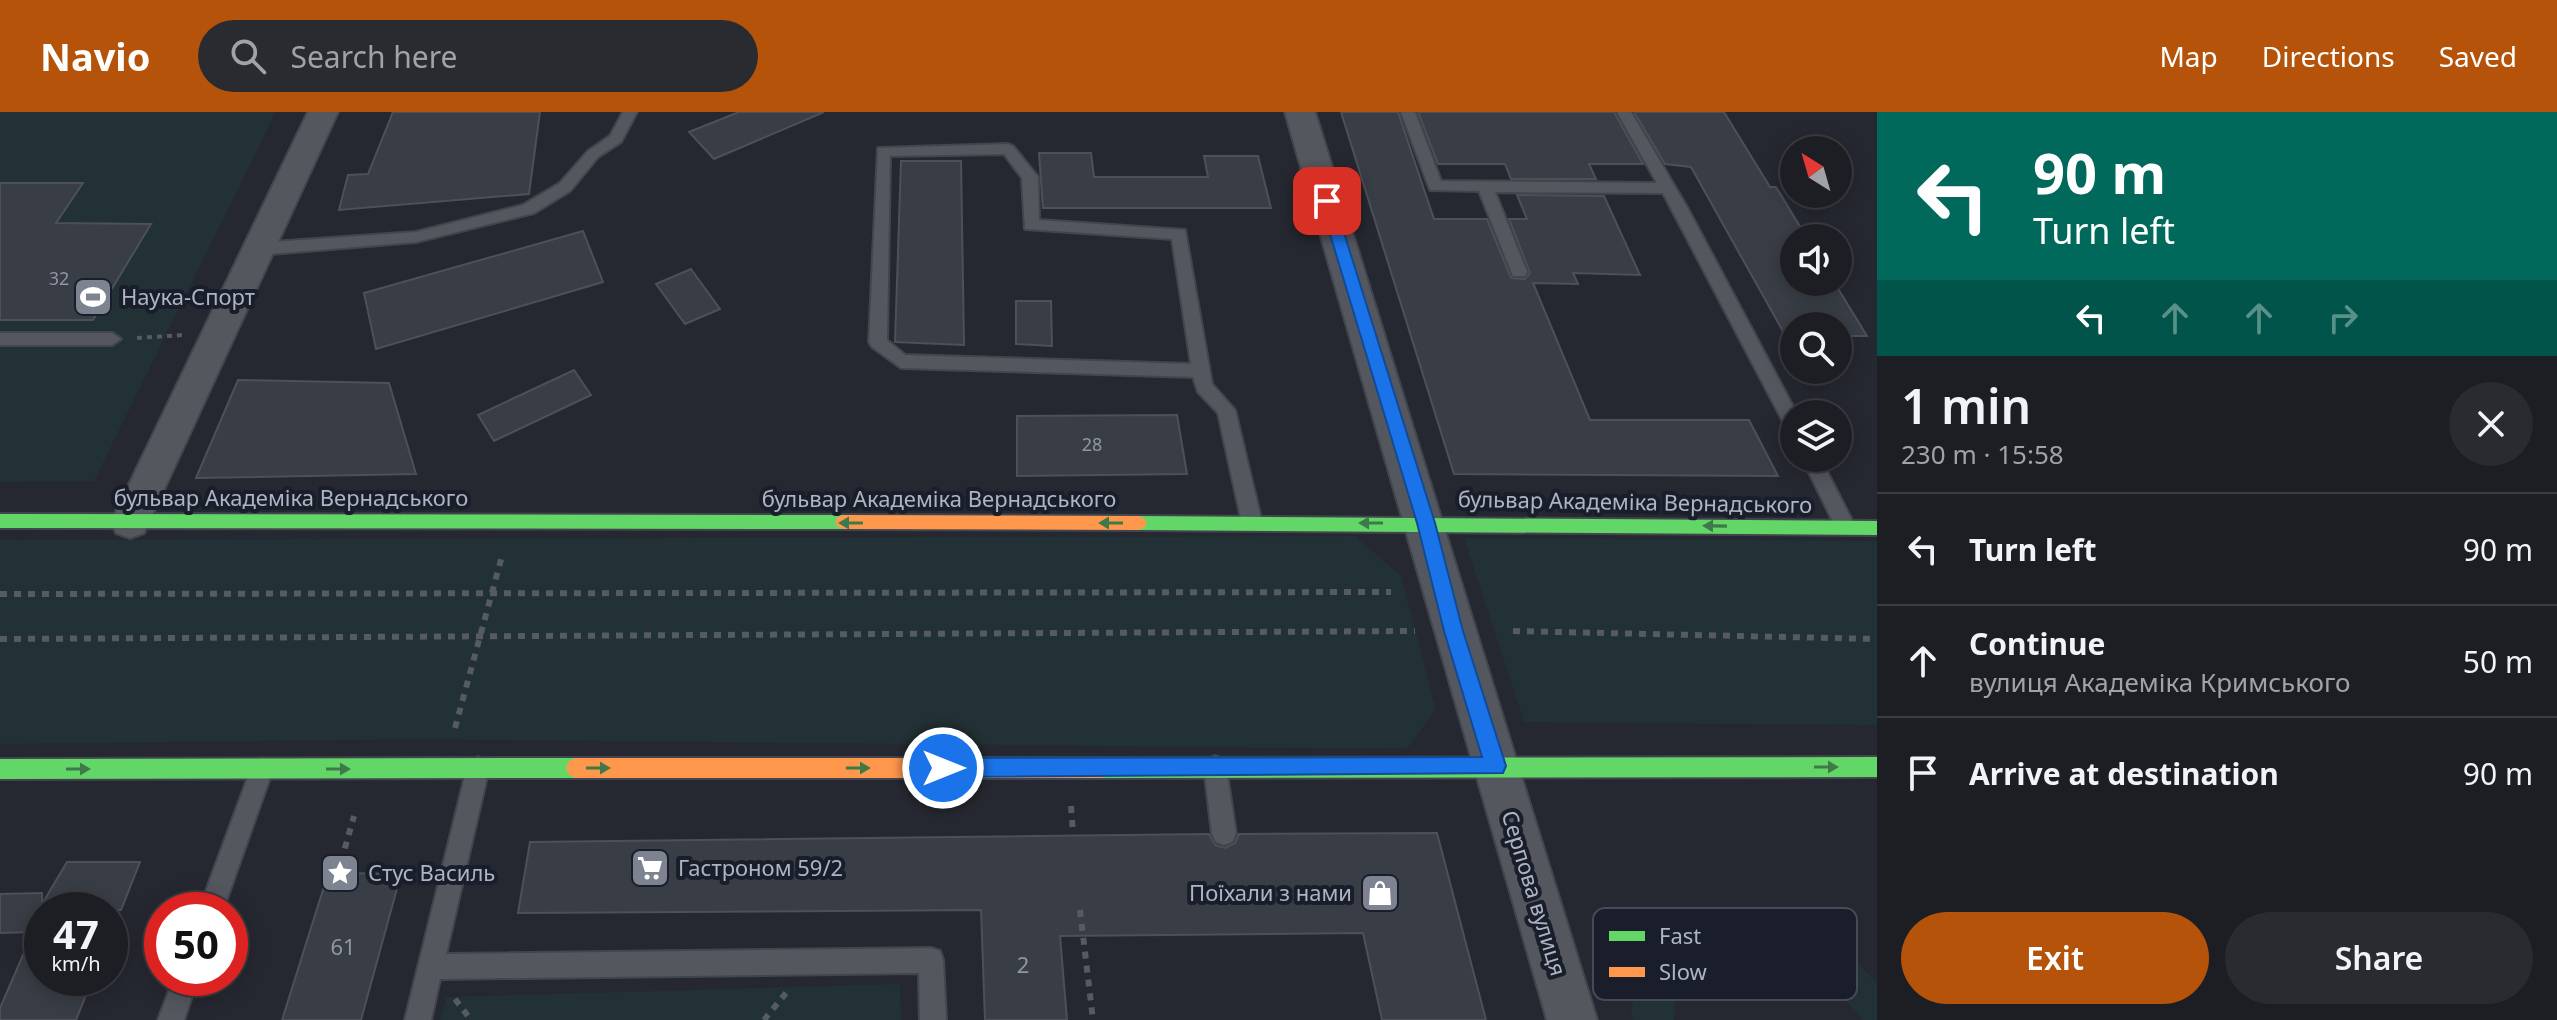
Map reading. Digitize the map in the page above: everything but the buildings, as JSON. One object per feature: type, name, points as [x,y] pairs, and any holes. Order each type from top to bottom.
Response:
[{"type":"main road","name":"бульвар Академіка Вернадського","points":[[0,521],[1426,523],[1877,528]]},
{"type":"main road","points":[[0,769],[1877,767]]},
{"type":"street","points":[[130,522],[323,112]]},
{"type":"street","name":"Серпова вулиця","points":[[1300,112],[1426,523],[1454,631],[1572,1020]]},
{"type":"lane","points":[[258,249],[416,237],[528,209],[565,187],[593,154],[616,139],[630,112]]},
{"type":"lane","points":[[1408,112],[1435,186],[1668,188]]},
{"type":"lane","points":[[1624,112],[1668,188],[1780,400]]},
{"type":"lane","points":[[1201,371],[901,361],[878,342],[883,151],[1008,149],[1030,177],[1031,225],[1179,234],[1204,387],[1226,410],[1252,523]]},
{"type":"lane","points":[[1485,186],[1519,272]]},
{"type":"lane","points":[[0,339],[112,339]]},
{"type":"lane","points":[[1818,472],[1846,528]]},
{"type":"lane","points":[[1215,767],[1224,834]]},
{"type":"lane","points":[[418,1020],[478,768]]},
{"type":"lane","points":[[218,892],[262,769]]},
{"type":"lane","points":[[431,967],[931,960],[933,1020]]},
{"type":"lane","points":[[171,1020],[180,996]]},
{"type":"path","points":[[112,339],[219,334]]},
{"type":"path","points":[[444,769],[512,523]]},
{"type":"path","points":[[0,594],[1391,592]]},
{"type":"path","points":[[0,639],[1415,631]]},
{"type":"path","points":[[1513,631],[1877,639]]},
{"type":"path","points":[[341,862],[354,816]]},
{"type":"path","points":[[1080,910],[1093,1020]]},
{"type":"shaded area","name":"Наука-Спорт","points":[[0,112],[276,112],[94,481],[0,482]]},
{"type":"shaded area","points":[[1356,536],[1401,576],[1436,709],[1407,749],[414,739],[0,744],[0,540]]},
{"type":"shaded area","points":[[1464,538],[1877,541],[1877,725],[1524,722]]},
{"type":"shaded area","points":[[1857,964],[1877,982],[1877,1020],[1862,1020],[1845,1000],[1857,1000]]},
{"type":"shaded area","points":[[900,984],[901,1020],[440,1020],[446,997]]},
{"type":"shaded area","points":[[1634,1000],[1675,1000],[1674,1020],[1633,1020]]},
{"type":"traffic: fast","points":[[0,521],[844,522]]},
{"type":"traffic: fast","points":[[1138,523],[1877,528]]},
{"type":"traffic: fast","points":[[1102,768],[1877,767]]},
{"type":"traffic: fast","points":[[0,769],[576,768]]},
{"type":"traffic: slow","points":[[844,522],[1138,523]]},
{"type":"traffic: slow","points":[[576,768],[1102,768]]},
{"type":"place","name":"Наука-Спорт","points":[[93,297]]},
{"type":"place","name":"Гастроном 59/2","points":[[650,868]]},
{"type":"place","name":"Стус Василь","points":[[340,873]]},
{"type":"place","name":"Поїхали з нами","points":[[1380,893]]},
{"type":"route","points":[[943,768],[1496,766],[1454,631],[1426,523],[1327,201]]}]
